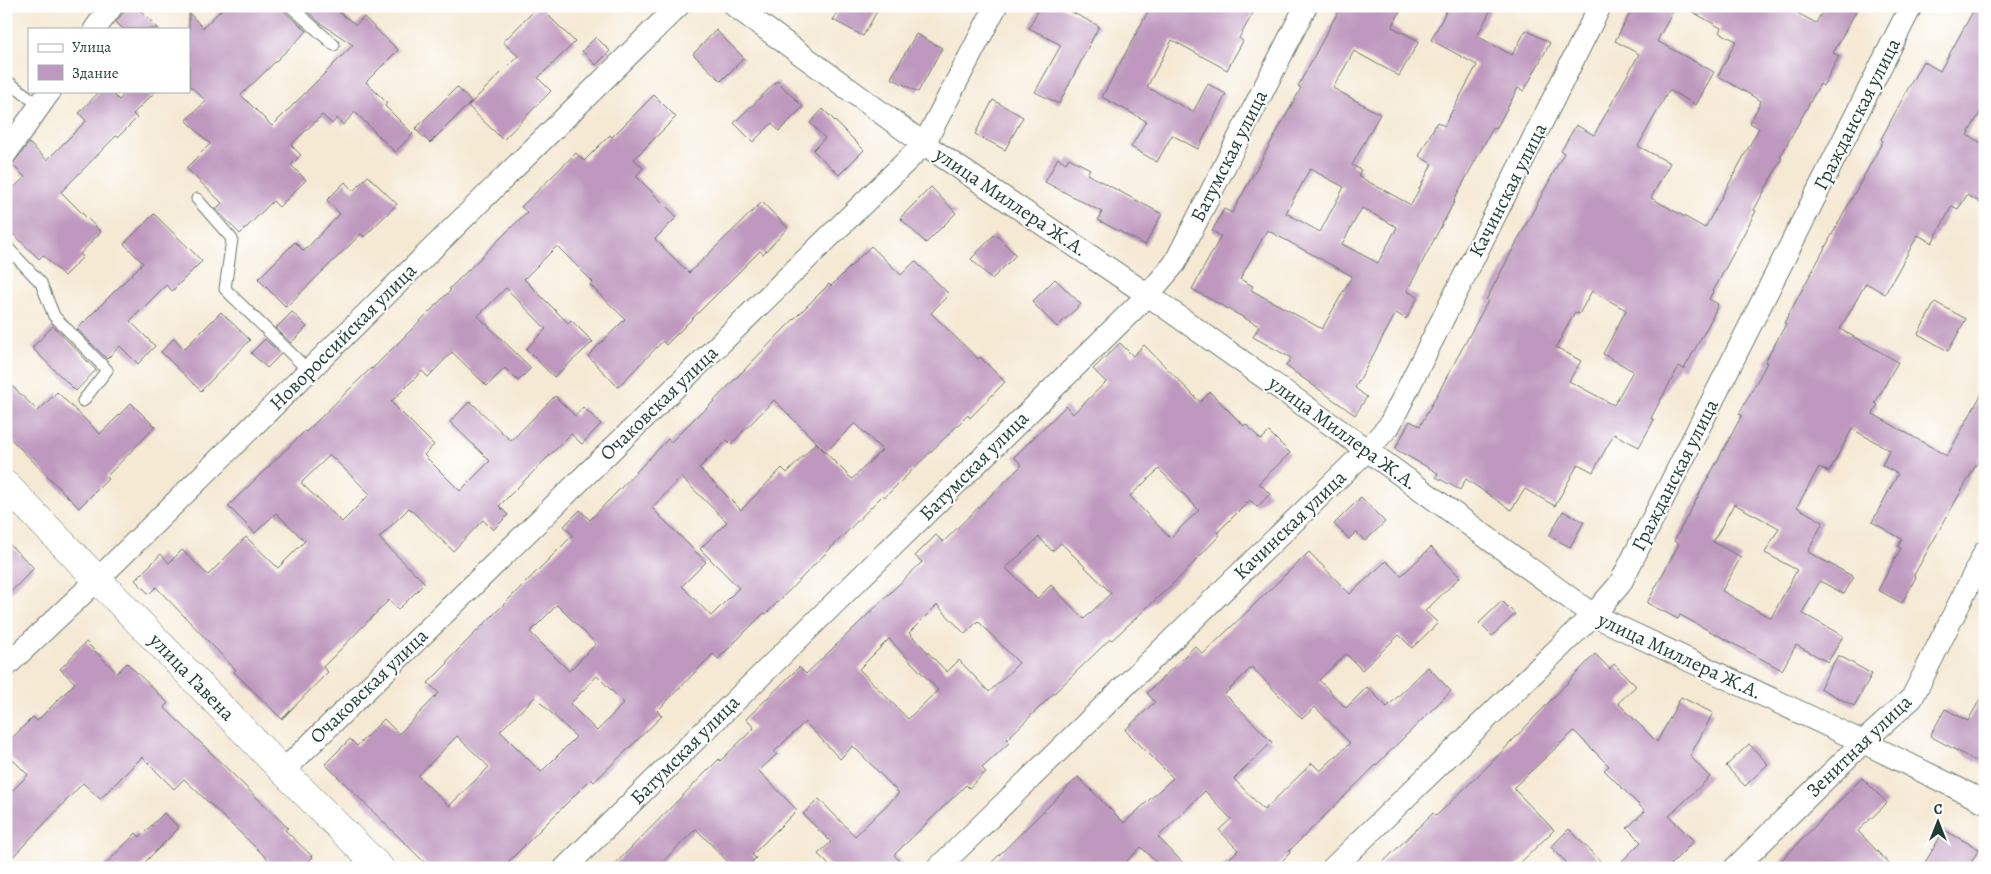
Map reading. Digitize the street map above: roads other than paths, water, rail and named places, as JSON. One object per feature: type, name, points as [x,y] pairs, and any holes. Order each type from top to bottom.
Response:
[{"type":"street","points":[[97,28],[112,6]]},
{"type":"street","name":"Новороссийская улица","points":[[6,666],[97,580],[678,6]]},
{"type":"street","name":"улица Миллера Ж.А.","points":[[735,6],[924,144],[1148,295],[1368,450],[1593,615],[1863,742],[1985,802]]},
{"type":"street","name":"Очаковская улица","points":[[283,771],[924,144],[996,6]]},
{"type":"street","name":"Батумская улица","points":[[565,868],[1148,295],[1175,263],[1306,6]]},
{"type":"street","name":"Качинская улица","points":[[938,868],[1368,450],[1389,426],[1600,6]]},
{"type":"street","name":"Гражданская улица","points":[[1333,868],[1593,615],[1620,584],[1910,6]]},
{"type":"street","points":[[6,152],[45,99]]},
{"type":"street","name":"улица Гавена","points":[[6,485],[283,771],[380,868]]},
{"type":"street","name":"Зенитная улица","points":[[1735,868],[1863,742],[1912,698],[1985,552]]},
{"type":"lane","points":[[290,6],[334,45]]},
{"type":"lane","points":[[6,80],[28,91]]},
{"type":"lane","points":[[31,92],[45,99]]},
{"type":"lane","points":[[198,199],[232,239],[225,289],[309,371]]},
{"type":"lane","points":[[6,246],[40,283],[54,316],[107,370],[83,401]]}]
